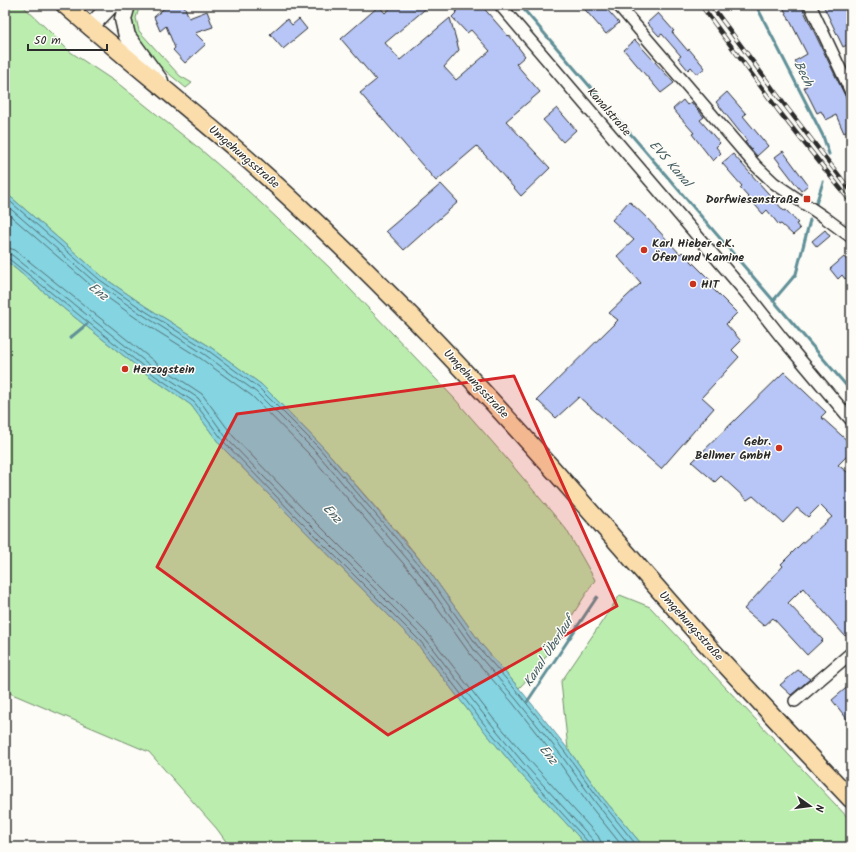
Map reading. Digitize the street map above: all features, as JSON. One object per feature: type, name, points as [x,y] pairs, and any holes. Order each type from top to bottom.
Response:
[{"type":"main road","name":"Umgehungsstraße","points":[[65,5],[237,150],[350,255],[444,350],[544,459],[725,664],[851,799]]},
{"type":"main road","points":[[90,27],[111,5]]},
{"type":"main road","points":[[126,5],[123,19],[127,36],[169,92]]},
{"type":"street","name":"Kanalstraße","points":[[500,5],[752,300],[851,420]]},
{"type":"street","points":[[618,5],[756,166],[774,183],[851,237]]},
{"type":"street","points":[[810,5],[851,92]]},
{"type":"street","points":[[795,701],[851,653]]},
{"type":"highlighted area","points":[[514,376],[617,606],[388,735],[157,567],[237,414]]},
{"type":"green space","points":[[5,5],[22,5],[69,51],[120,85],[200,149],[245,188],[329,267],[454,398],[566,529],[595,580],[539,667],[519,688],[482,645],[427,568],[404,540],[322,446],[262,385],[209,346],[145,306],[103,277],[5,192]]},
{"type":"green space","points":[[131,5],[140,5],[136,18],[139,31],[180,76],[192,83],[186,88],[149,56],[132,36],[130,29]]},
{"type":"green space","points":[[5,260],[152,378],[191,405],[221,446],[418,645],[480,726],[518,771],[588,847],[230,847],[217,829],[149,752],[5,691]]},
{"type":"green space","points":[[620,595],[650,607],[851,821],[851,847],[644,847],[603,798],[568,749],[561,682]]},
{"type":"water","name":"Enz","points":[[5,192],[103,277],[145,306],[209,346],[262,385],[322,446],[427,568],[482,645],[568,749],[603,798],[644,847],[588,847],[518,771],[480,726],[418,645],[221,446],[191,405],[152,378],[5,260]]},
{"type":"building","points":[[168,5],[184,5],[189,18],[207,11],[213,27],[195,33],[206,44],[185,63],[173,50],[175,48],[166,26],[160,31],[154,17]]},
{"type":"building","points":[[394,5],[430,5],[385,43],[400,60],[450,18],[459,50],[444,67],[456,80],[490,51],[471,30],[467,33],[452,17],[457,12],[450,5],[481,5],[508,36],[509,35],[525,56],[516,64],[540,92],[506,121],[550,168],[521,196],[477,146],[436,181],[360,93],[376,80],[341,39],[379,6],[385,13]]},
{"type":"building","points":[[581,5],[603,5],[619,23],[606,34]]},
{"type":"building","points":[[782,5],[801,5],[851,108],[851,129],[844,133],[836,115],[826,120],[821,111],[817,113],[804,87],[807,86],[795,61],[807,54]]},
{"type":"building","points":[[823,5],[831,5],[833,9],[842,5],[851,5],[851,43],[843,47]]},
{"type":"building","points":[[658,13],[674,31],[672,32],[688,51],[689,49],[705,68],[697,74],[691,67],[688,70],[678,58],[681,56],[662,34],[659,36],[647,23]]},
{"type":"building","points":[[287,19],[292,25],[299,19],[307,29],[283,49],[270,34]]},
{"type":"building","points":[[635,40],[674,83],[661,93],[624,50]]},
{"type":"building","points":[[727,92],[746,114],[743,116],[768,146],[757,156],[716,102]]},
{"type":"building","points":[[683,100],[687,105],[691,102],[704,117],[700,120],[720,143],[716,147],[721,153],[713,161],[692,134],[694,133],[673,109]]},
{"type":"building","points":[[557,108],[576,130],[563,142],[543,120]]},
{"type":"building","points":[[783,151],[808,185],[801,191],[775,157]]},
{"type":"building","points":[[733,154],[784,211],[786,210],[798,223],[796,224],[800,229],[793,235],[781,224],[779,225],[767,210],[763,214],[740,188],[742,186],[722,163]]},
{"type":"building","points":[[441,184],[458,202],[404,250],[386,231]]},
{"type":"building","points":[[629,201],[680,254],[682,252],[715,285],[712,288],[737,313],[726,324],[741,341],[732,350],[739,357],[702,397],[714,408],[661,469],[579,397],[556,418],[537,400],[618,320],[609,313],[641,283],[617,256],[634,240],[612,220]]},
{"type":"building","points":[[825,230],[830,236],[817,247],[812,241]]},
{"type":"building","points":[[844,257],[851,265],[851,274],[845,279],[842,275],[838,279],[830,269]]},
{"type":"building","name":"Gebr. Bellmer GmbH","points":[[784,372],[826,412],[821,417],[851,444],[851,452],[838,465],[851,475],[851,632],[845,636],[803,588],[788,603],[823,640],[807,655],[773,618],[764,626],[744,609],[783,566],[781,564],[832,517],[820,505],[808,517],[797,508],[783,523],[753,496],[747,500],[721,476],[715,482],[692,462]]},
{"type":"building","points":[[798,670],[810,679],[791,695],[780,685]]},
{"type":"building","points":[[851,684],[851,724],[832,700]]},
{"type":"waterway","name":"EVS Kanal","points":[[520,5],[851,391]]},
{"type":"waterway","name":"Bech","points":[[756,5],[823,136],[829,154]]},
{"type":"waterway","name":"Bech","points":[[815,207],[823,182]]},
{"type":"waterway","name":"Bech","points":[[773,301],[796,274],[810,220]]},
{"type":"waterway","points":[[70,338],[87,324]]},
{"type":"waterway","name":"Kanal Überlauf","points":[[527,702],[597,597]]},
{"type":"railway","points":[[701,5],[778,110],[851,202]]},
{"type":"railway","points":[[711,5],[784,104],[851,191]]},
{"type":"place","name":"Dorfwiesenstraße","points":[[807,199]]},
{"type":"place","name":"Karl Hieber e.K. Öfen und Kamine","points":[[644,250]]},
{"type":"place","name":"HIT","points":[[693,284]]},
{"type":"place","name":"Herzogstein","points":[[125,369]]},
{"type":"place","name":"Gebr. Bellmer GmbH","points":[[779,448]]}]
